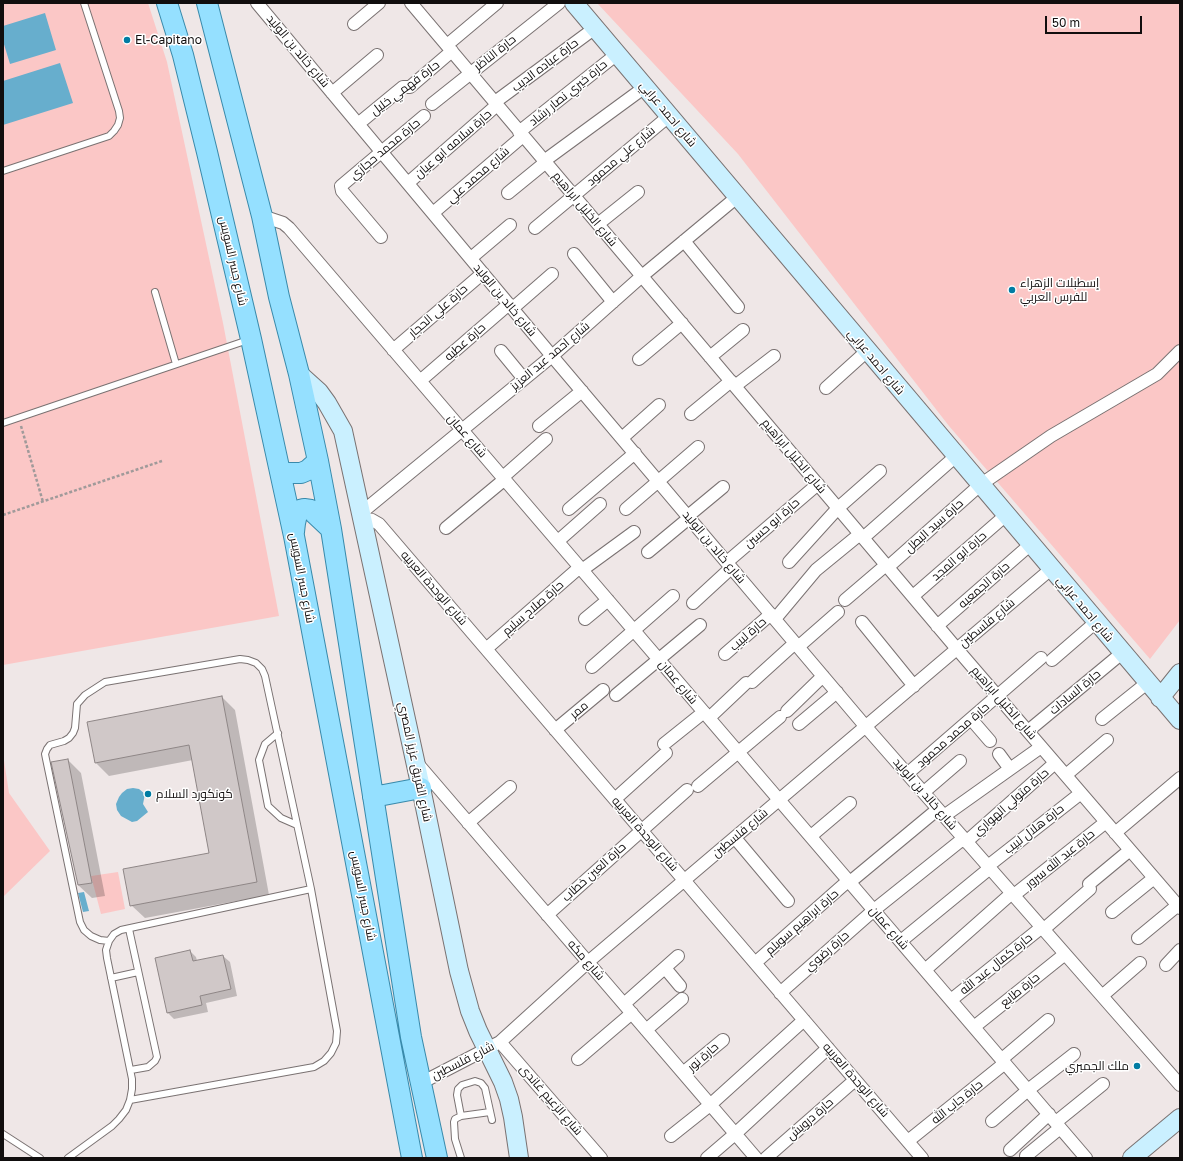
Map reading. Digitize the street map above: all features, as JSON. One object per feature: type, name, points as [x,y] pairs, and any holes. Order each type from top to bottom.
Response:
[{"type":"main road","name":"شارع جسر السويس","points":[[167,3],[183,55],[251,339],[294,536],[412,1158]]},
{"type":"main road","name":"شارع جسر السويس","points":[[208,4],[262,216],[279,297],[299,374],[318,460],[410,1029],[437,1158]]},
{"type":"main road","points":[[280,471],[287,473],[301,473],[308,470],[318,460]]},
{"type":"main road","points":[[294,536],[296,518],[302,509],[311,510],[330,529]]},
{"type":"main road","points":[[373,797],[422,788]]},
{"type":"street","name":"شارع خالد بن الوليد","points":[[257,3],[552,356],[866,727],[1180,1084]]},
{"type":"street","points":[[354,24],[379,3]]},
{"type":"street","name":"شارع الخليل ابراهيم","points":[[411,3],[937,626],[1179,907]]},
{"type":"street","name":"حارة فهمي خليل","points":[[358,124],[403,87],[410,87],[497,3]]},
{"type":"street","name":"حارة الناظر","points":[[432,104],[558,3]]},
{"type":"street","name":"شارع احمد عرابي","points":[[574,3],[1147,683],[1180,720]]},
{"type":"street","name":"حارة عباده الديب","points":[[496,104],[595,28]]},
{"type":"street","name":"حارة خيري نصار رشاد","points":[[521,134],[617,54]]},
{"type":"street","points":[[332,93],[377,55]]},
{"type":"street","points":[[508,193],[545,162],[645,87]]},
{"type":"street","name":"حارة سلامه ابو عيان","points":[[408,183],[496,104]]},
{"type":"street","name":"حارة محمد حجازي","points":[[381,237],[341,188],[341,186],[424,116]]},
{"type":"street","name":"شارع علي محمود","points":[[535,228],[669,116]]},
{"type":"street","name":"شارع محمد علي","points":[[433,213],[521,134]]},
{"type":"street","points":[[598,224],[638,192]]},
{"type":"street","name":"شارع احمد عبد العزيز","points":[[362,515],[552,356],[642,276],[737,197]]},
{"type":"street","name":"شارع عمان","points":[[262,216],[283,223],[289,228],[1086,1158]]},
{"type":"street","points":[[471,258],[510,225]]},
{"type":"street","points":[[684,241],[738,306]]},
{"type":"street","points":[[574,254],[613,302]]},
{"type":"street","name":"حارة علي الحجار","points":[[393,350],[483,273]]},
{"type":"street","name":"حارة عطيه","points":[[420,381],[552,274]]},
{"type":"street","points":[[639,359],[682,323]]},
{"type":"street","points":[[710,357],[743,330]]},
{"type":"street","points":[[501,351],[524,379]]},
{"type":"street","points":[[826,388],[867,351]]},
{"type":"street","name":"حارة سيد البطل","points":[[845,600],[887,566],[980,485],[1051,436],[1157,374],[1180,351]]},
{"type":"street","points":[[691,414],[774,356]]},
{"type":"street","name":"شارع الفريق عزيز المصري","points":[[299,374],[319,392],[343,431],[422,788],[462,984],[470,1011],[494,1046],[509,1099],[519,1158]]},
{"type":"street","points":[[539,426],[582,391]]},
{"type":"street","points":[[622,438],[659,405]]},
{"type":"street","points":[[446,528],[504,478],[546,439]]},
{"type":"street","points":[[626,509],[698,447]]},
{"type":"street","points":[[569,509],[635,453]]},
{"type":"street","name":"حارة لبيب","points":[[725,654],[773,617],[816,570],[861,536],[956,456]]},
{"type":"street","points":[[789,562],[838,508],[880,471]]},
{"type":"street","name":"حارة ابو حسين","points":[[693,603],[729,565],[818,484]]},
{"type":"street","points":[[648,552],[723,486]]},
{"type":"street","points":[[558,541],[600,504]]},
{"type":"street","name":"شارع الوحدة العربيه","points":[[362,515],[379,524],[922,1158]]},
{"type":"street","name":"حارة ابو المجد","points":[[912,596],[1006,516]]},
{"type":"street","name":"حارة صلاح سليم","points":[[486,649],[581,568],[634,532]]},
{"type":"street","name":"حارة الجمعيه","points":[[937,626],[1030,544]]},
{"type":"street","name":"شارع فلسطين","points":[[421,1083],[494,1046],[588,962],[1051,569]]},
{"type":"street","points":[[592,667],[673,596]]},
{"type":"street","points":[[585,620],[608,600]]},
{"type":"street","points":[[615,799],[665,749],[706,715],[838,612]]},
{"type":"street","points":[[862,622],[914,686]]},
{"type":"street","name":"حارة محمد محمود","points":[[907,774],[998,696],[1096,622]]},
{"type":"street","points":[[616,696],[700,625]]},
{"type":"street","name":"حارة السادات","points":[[1028,731],[1122,653]]},
{"type":"street","points":[[1160,698],[1180,673]]},
{"type":"street","name":"حارة العين خطاب","points":[[547,914],[641,830],[739,752],[783,714],[823,676]]},
{"type":"street","points":[[1102,719],[1147,683]]},
{"type":"street","name":"ممر","points":[[555,730],[603,690]]},
{"type":"street","points":[[799,724],[837,692]]},
{"type":"street","points":[[971,719],[990,741]]},
{"type":"street","points":[[1066,775],[1107,740]]},
{"type":"street","name":"حارة ابراهيم سويلم","points":[[755,963],[849,881],[941,813],[994,780],[1041,747]]},
{"type":"street","points":[[998,754],[1010,769]]},
{"type":"street","name":"شارع مكه","points":[[416,761],[756,1158]]},
{"type":"street","points":[[924,792],[960,761]]},
{"type":"street","name":"حارة متولي الهواري","points":[[874,910],[965,840],[1055,763]]},
{"type":"street","points":[[1115,833],[1180,778]]},
{"type":"street","points":[[468,823],[510,787]]},
{"type":"street","name":"حارة هلال لبيب","points":[[901,941],[1081,792]]},
{"type":"street","points":[[811,836],[850,803]]},
{"type":"street","name":"حارة عبد الله سرور","points":[[925,970],[1013,894],[1106,822]]},
{"type":"street","points":[[735,838],[788,901]]},
{"type":"street","name":"حارة كمال عبد الله","points":[[951,1000],[1043,928],[1130,850]]},
{"type":"street","points":[[1112,912],[1154,878]]},
{"type":"street","points":[[1138,938],[1179,907]]},
{"type":"street","name":"حارة رضوي","points":[[780,992],[874,910]]},
{"type":"street","points":[[1166,965],[1180,950]]},
{"type":"street","name":"حارة طايع","points":[[974,1027],[1065,954]]},
{"type":"street","points":[[578,1059],[678,956]]},
{"type":"street","points":[[1102,996],[1140,963]]},
{"type":"street","points":[[665,968],[680,986]]},
{"type":"street","points":[[646,1030],[682,999]]},
{"type":"street","points":[[671,1136],[710,1105],[804,1020]]},
{"type":"street","name":"حارة جاب الله","points":[[908,1141],[1003,1061],[1048,1020]]},
{"type":"street","name":"حارة نور","points":[[683,1073],[723,1040]]},
{"type":"street","name":"شارع الزعيم غاندى","points":[[494,1046],[601,1158]]},
{"type":"street","points":[[707,1158],[828,1048]]},
{"type":"street","points":[[992,1121],[1028,1090],[1074,1054]]},
{"type":"street","name":"حارة درويش","points":[[766,1158],[855,1080]]},
{"type":"street","points":[[1010,1150],[1055,1121],[1102,1084]]},
{"type":"street","points":[[1132,1158],[1180,1118]]},
{"type":"street","points":[[1026,1156],[1055,1121]]},
{"type":"lane","points":[[3,171],[109,136],[118,125],[120,118],[119,111],[84,3]]},
{"type":"lane","points":[[155,292],[176,364]]},
{"type":"lane","points":[[3,423],[251,339]]},
{"type":"lane","points":[[109,941],[100,940],[91,936],[84,930],[80,922],[46,754],[50,745],[64,740],[73,733],[75,728],[76,710],[81,699],[110,680],[240,659],[256,663],[262,669],[265,676],[298,825],[337,1031],[336,1043],[331,1053],[324,1061],[314,1067],[130,1100]]},
{"type":"lane","points":[[278,733],[265,744],[260,760],[268,806],[281,818],[298,825]]},
{"type":"lane","points":[[68,1158],[112,1126],[126,1110],[130,1100],[132,1090],[131,1070],[106,950],[109,941],[114,934],[121,930],[311,889]]},
{"type":"lane","points":[[129,929],[157,1056],[155,1061],[148,1067],[131,1070]]},
{"type":"lane","points":[[112,978],[138,972]]},
{"type":"lane","points":[[461,1116],[457,1095],[458,1089],[462,1085],[475,1081],[481,1083],[485,1088],[492,1120]]},
{"type":"lane","points":[[461,1158],[456,1139],[454,1122],[461,1116],[490,1112]]},
{"type":"lane","points":[[3,1134],[40,1158]]},
{"type":"path","points":[[18,418],[43,502]]},
{"type":"path","points":[[3,515],[162,461]]},
{"type":"shaded area","points":[[3,3],[148,3],[167,62],[223,323],[279,616],[3,665]]},
{"type":"shaded area","name":"إسطبلات الزهراء للفرس العربي","points":[[597,3],[1180,3],[1180,620],[1150,659],[949,426],[738,154]]},
{"type":"shaded area","points":[[3,754],[9,793],[50,851],[3,897]]},
{"type":"shaded area","points":[[118,872],[125,909],[101,914],[91,876]]},
{"type":"water","points":[[45,13],[56,50],[10,64],[3,41],[3,26]]},
{"type":"water","points":[[60,63],[73,103],[3,125],[3,81]]},
{"type":"water","points":[[127,789],[139,789],[145,794],[143,804],[148,812],[137,821],[132,822],[121,816],[117,810],[116,804],[122,793]]},
{"type":"water","points":[[84,892],[89,911],[83,912],[78,893]]},
{"type":"building","points":[[222,696],[257,882],[130,906],[123,869],[209,853],[189,745],[95,763],[87,722]]},
{"type":"building","points":[[68,759],[92,883],[78,885],[51,762]]},
{"type":"building","points":[[190,950],[193,961],[223,955],[231,989],[200,996],[202,1005],[167,1013],[155,958]]},
{"type":"place","name":"El-Capitano","points":[[127,40]]},
{"type":"place","name":"إسطبلات الزهراء للفرس العربي","points":[[1012,290]]},
{"type":"place","name":"كونكورد السلام","points":[[148,794]]},
{"type":"place","name":"ملك الجمبري","points":[[1137,1066]]}]
